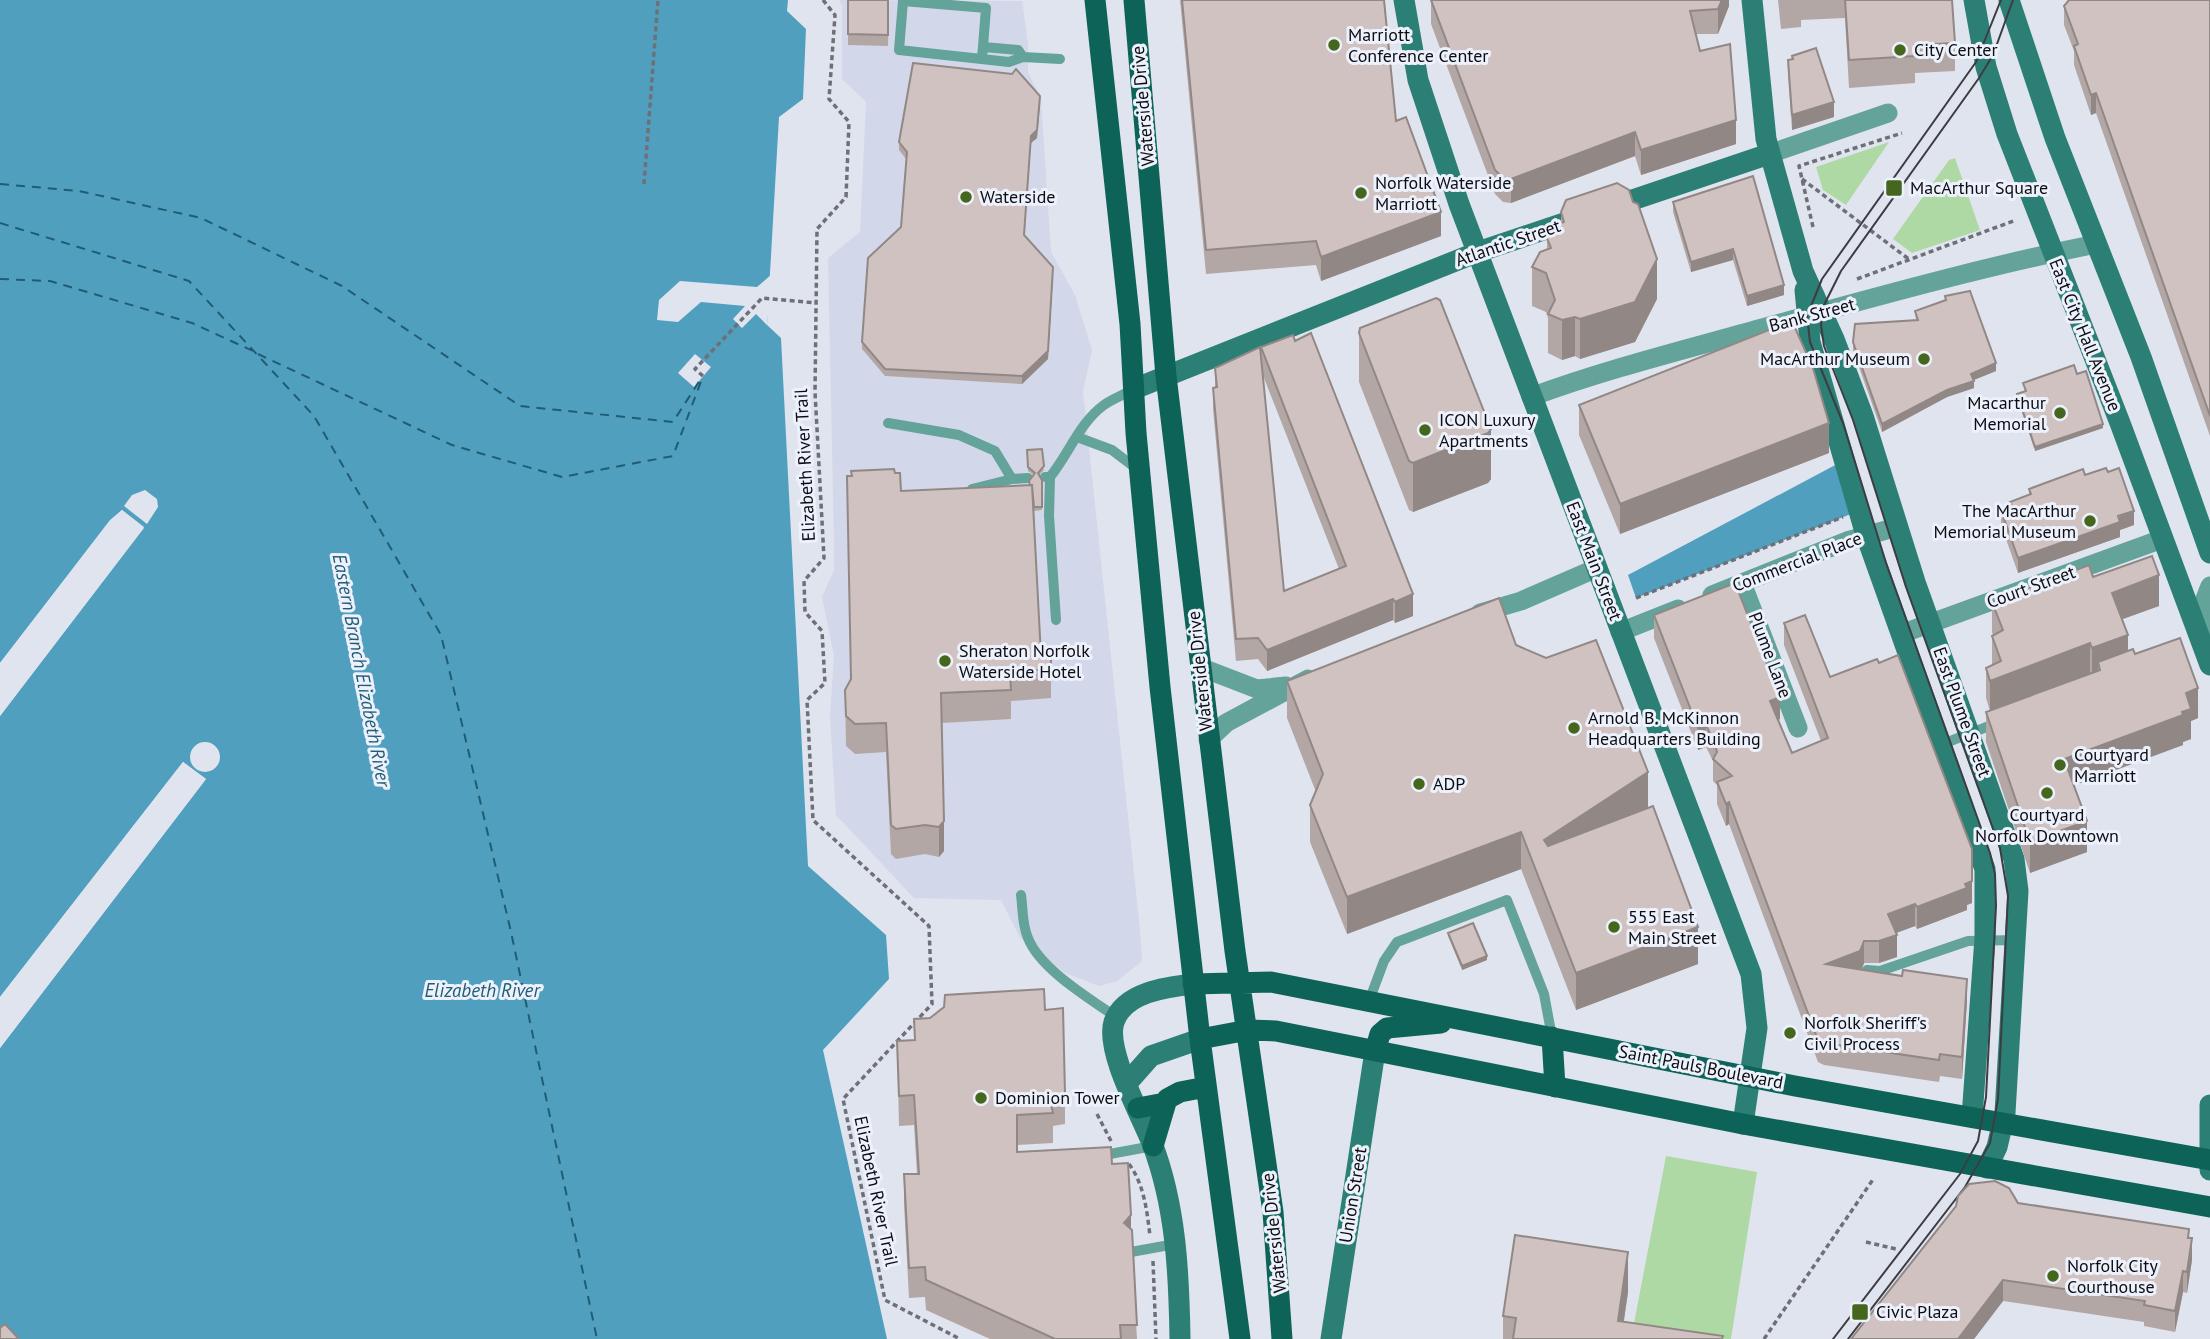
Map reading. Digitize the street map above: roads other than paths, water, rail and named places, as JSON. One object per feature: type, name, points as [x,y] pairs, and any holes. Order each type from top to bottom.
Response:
[{"type":"main road","name":"Waterside Drive","points":[[1095,0],[1130,324],[1139,471],[1193,984],[1240,1339]]},
{"type":"main road","name":"Waterside Drive","points":[[1134,0],[1167,376],[1208,740],[1273,1213],[1282,1339]]},
{"type":"main road","name":"Saint Pauls Boulevard","points":[[1193,984],[1271,982],[1752,1077],[2210,1160]]},
{"type":"main road","points":[[1376,1051],[1380,1034],[1391,1027],[1474,1021]]},
{"type":"main road","points":[[1200,1039],[1248,1030],[1276,1031],[1743,1124],[2210,1207]]},
{"type":"main road","points":[[1552,1037],[1555,1087]]},
{"type":"main road","points":[[1138,1108],[1165,1103],[1175,1094],[1206,1087]]},
{"type":"main road","points":[[1153,1146],[1165,1103]]},
{"type":"street","name":"East Main Street","points":[[1404,0],[1418,80],[1478,252],[1751,974],[1757,1013],[1752,1077],[1743,1124]]},
{"type":"street","name":"East Plume Street","points":[[1752,0],[1769,154],[1814,314],[1863,416],[1930,624],[2014,859],[2018,891],[2003,1123],[1987,1168]]},
{"type":"street","name":"East City Hall Avenue","points":[[1974,0],[1995,98],[2162,539],[2199,646],[2210,665]]},
{"type":"street","points":[[2010,0],[2043,106],[2141,357],[2210,553]]},
{"type":"street","name":"Atlantic Street","points":[[1134,389],[1478,252],[1888,114]]},
{"type":"street","name":"Bank Street","points":[[1531,397],[1570,382],[1814,314],[2096,244]]},
{"type":"street","name":"East Plume Street","points":[[1814,314],[1810,342],[1866,535],[1985,869],[1985,938],[1976,984],[1972,1118]]},
{"type":"street","name":"Commercial Place","points":[[1620,632],[1866,535],[1897,527]]},
{"type":"street","name":"Court Street","points":[[1901,634],[2162,539]]},
{"type":"street","points":[[1467,618],[1521,600],[1597,568]]},
{"type":"street","name":"Plume Lane","points":[[1742,583],[1798,727]]},
{"type":"street","points":[[2199,646],[2202,610],[2210,586]]},
{"type":"street","points":[[1200,667],[1257,690],[1294,685]]},
{"type":"street","points":[[1208,740],[1226,723],[1329,668]]},
{"type":"street","points":[[1180,1339],[1175,1244],[1167,1192],[1153,1146],[1114,1045],[1117,1017],[1127,1005],[1143,995],[1193,984]]},
{"type":"street","points":[[1128,1082],[1151,1056],[1200,1039]]},
{"type":"street","name":"Union Street","points":[[1331,1339],[1376,1051]]},
{"type":"street","points":[[2210,1105],[2210,1170]]},
{"type":"lane","points":[[982,59],[986,8],[903,1],[899,50],[982,59],[1016,62],[1023,58],[1060,60]]},
{"type":"lane","points":[[984,47],[1018,50],[1023,58]]},
{"type":"lane","points":[[1056,620],[1047,477],[1068,456],[1077,437],[1102,406],[1134,389]]},
{"type":"lane","points":[[888,423],[959,435],[995,451],[1012,479]]},
{"type":"lane","points":[[1077,437],[1112,450],[1139,471]]},
{"type":"lane","points":[[965,491],[1012,479],[1028,478]]},
{"type":"lane","points":[[1940,745],[2003,720]]},
{"type":"lane","points":[[1021,895],[1025,930],[1037,952],[1076,989],[1117,1017]]},
{"type":"lane","points":[[1369,1001],[1384,961],[1397,942],[1507,900],[1544,994],[1552,1037]]},
{"type":"lane","points":[[1880,971],[1968,941],[1985,938],[2015,940]]},
{"type":"lane","points":[[1867,970],[1907,975]]},
{"type":"lane","points":[[1089,1157],[1153,1146]]},
{"type":"lane","points":[[1132,1252],[1175,1244]]},
{"type":"water","name":"Elizabeth River","points":[[0,0],[788,0],[787,11],[806,29],[803,99],[779,117],[767,325],[781,338],[808,866],[886,935],[889,979],[823,1050],[887,1339],[10,1339],[0,1329],[0,1048],[206,779],[183,762],[0,997],[0,716],[144,528],[122,510],[111,520],[0,663]]},
{"type":"water","points":[[1839,463],[1851,514],[1636,598],[1628,575]]},
{"type":"tram line","points":[[1833,1339],[1960,1174],[1978,1141],[1986,1097],[1996,906],[1995,874],[1990,853],[1886,563],[1843,423],[1810,342],[1807,316],[1822,279],[1976,62],[2001,0]]},
{"type":"tram line","points":[[1848,1339],[1965,1187],[1990,1143],[1998,1099],[2008,896],[2000,848],[1906,587],[1853,420],[1824,346],[1821,325],[1823,307],[1841,271],[1979,78],[1993,55],[2013,0]]},
{"type":"place","name":"Marriott Conference Center","points":[[1334,45]]},
{"type":"place","name":"City Center","points":[[1900,50]]},
{"type":"place","name":"MacArthur Square","points":[[1894,188]]},
{"type":"place","name":"Norfolk Waterside Marriott","points":[[1361,193]]},
{"type":"place","name":"Waterside","points":[[966,197]]},
{"type":"place","name":"MacArthur Museum","points":[[1924,359]]},
{"type":"place","name":"Macarthur Memorial","points":[[2060,413]]},
{"type":"place","name":"ICON Luxury Apartments","points":[[1425,430]]},
{"type":"place","name":"The MacArthur Memorial Museum","points":[[2090,521]]},
{"type":"place","name":"Sheraton Norfolk Waterside Hotel","points":[[945,661]]},
{"type":"place","name":"Arnold B. McKinnon Headquarters Building","points":[[1574,728]]},
{"type":"place","name":"Courtyard Marriott","points":[[2060,765]]},
{"type":"place","name":"ADP","points":[[1419,784]]},
{"type":"place","name":"Courtyard Norfolk Downtown","points":[[2047,793]]},
{"type":"place","name":"555 East Main Street","points":[[1614,927]]},
{"type":"place","name":"Norfolk Sheriff's Civil Process","points":[[1790,1033]]},
{"type":"place","name":"Dominion Tower","points":[[981,1098]]},
{"type":"place","name":"Norfolk City Courthouse","points":[[2053,1276]]},
{"type":"place","name":"Civic Plaza","points":[[1860,1312]]},
{"type":"water label","name":"Eastern Branch Elizabeth River","points":[[362,670]]}]
